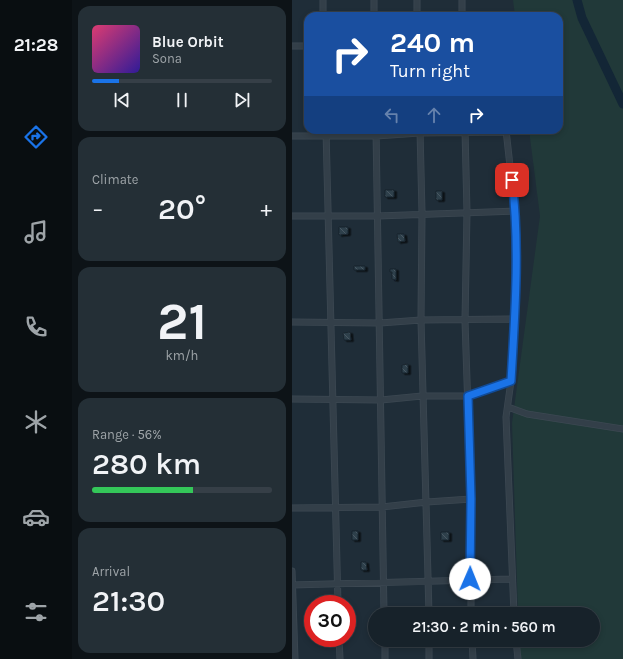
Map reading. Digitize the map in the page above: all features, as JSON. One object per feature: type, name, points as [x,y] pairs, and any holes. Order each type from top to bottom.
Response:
[{"type":"street","points":[[323,0],[323,12]]},
{"type":"street","points":[[374,0],[374,12]]},
{"type":"street","points":[[417,0],[418,12]]},
{"type":"street","points":[[462,0],[462,12]]},
{"type":"street","points":[[292,46],[304,46]]},
{"type":"street","points":[[292,136],[315,134]]},
{"type":"street","points":[[326,134],[338,595]]},
{"type":"street","points":[[376,134],[384,607]]},
{"type":"street","points":[[420,134],[422,213],[420,320],[430,607]]},
{"type":"street","points":[[465,134],[467,212],[465,321],[471,499],[471,607]]},
{"type":"street","points":[[506,134],[515,211],[515,319],[511,381],[506,417],[514,607]]},
{"type":"street","points":[[292,216],[378,216],[422,213],[515,211]]},
{"type":"street","points":[[292,322],[380,323],[420,320],[465,321],[515,319]]},
{"type":"street","points":[[292,399],[381,400],[422,396],[468,396],[511,381]]},
{"type":"street","points":[[508,407],[527,414],[623,429]]},
{"type":"street","points":[[292,508],[382,507],[471,499]]},
{"type":"street","points":[[292,571],[295,659]]},
{"type":"street","points":[[292,585],[512,579]]},
{"type":"street","points":[[339,647],[340,659]]},
{"type":"street","points":[[385,647],[385,659]]},
{"type":"street","points":[[429,647],[429,659]]},
{"type":"street","points":[[472,647],[473,659]]},
{"type":"street","points":[[517,647],[518,659]]},
{"type":"green space","points":[[513,0],[623,0],[623,659],[519,659],[519,647],[600,647],[600,607],[518,607],[512,423],[540,216],[530,134],[563,134],[563,12],[514,12]]},
{"type":"building","points":[[385,190],[394,190],[394,197],[385,197]]},
{"type":"building","points":[[436,191],[442,191],[442,200],[436,200]]},
{"type":"building","points":[[339,227],[348,227],[348,234],[339,235]]},
{"type":"building","points":[[397,234],[404,234],[405,241],[398,242]]},
{"type":"building","points":[[354,266],[365,266],[365,270],[354,270]]},
{"type":"building","points":[[390,269],[396,269],[396,280],[392,279],[392,272],[390,272]]},
{"type":"building","points":[[350,332],[351,340],[344,340],[343,333]]},
{"type":"building","points":[[408,364],[408,373],[402,373],[402,365]]},
{"type":"building","points":[[352,531],[358,531],[358,540],[352,540]]},
{"type":"building","points":[[441,532],[449,532],[449,540],[441,540]]},
{"type":"building","points":[[361,562],[366,562],[367,570],[361,570]]},
{"type":"waterway","points":[[577,0],[582,18],[623,104]]},
{"type":"route","points":[[470,579],[471,499],[468,396],[511,381],[515,319],[515,211],[512,180]]}]
